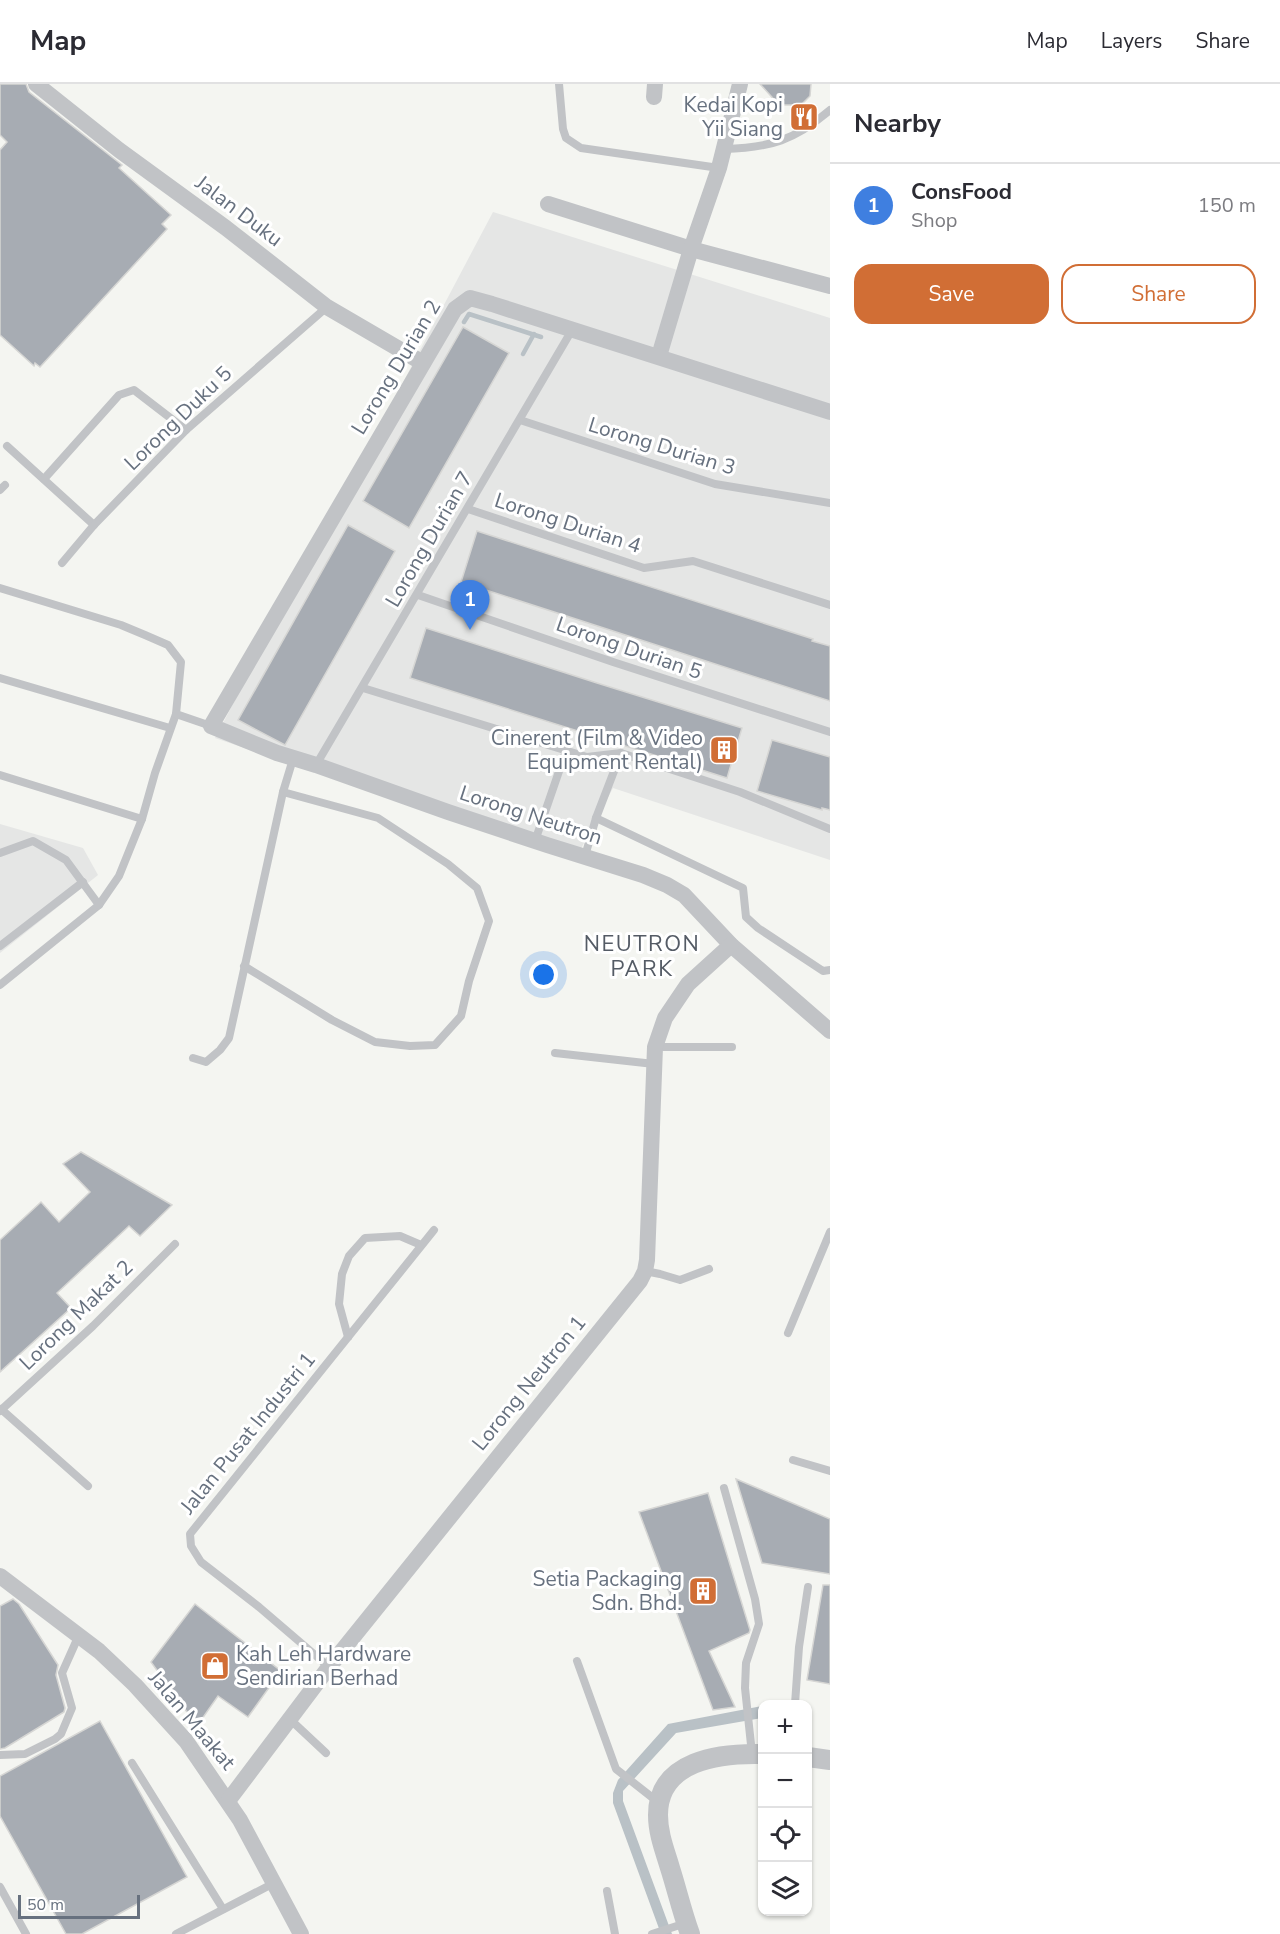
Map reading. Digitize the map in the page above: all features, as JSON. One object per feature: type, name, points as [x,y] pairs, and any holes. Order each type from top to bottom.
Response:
[{"type":"street","name":"Jalan Duku","points":[[36,84],[119,150],[226,228],[327,306],[423,363]]},
{"type":"street","points":[[659,356],[719,168],[740,84]]},
{"type":"street","points":[[548,204],[692,249],[830,286]]},
{"type":"street","name":"Lorong Durian 2","points":[[211,726],[454,309],[470,298],[830,412]]},
{"type":"street","name":"Lorong Neutron","points":[[211,726],[293,759],[643,875],[667,885],[684,895],[731,945],[830,1032]]},
{"type":"street","name":"Lorong Neutron 1","points":[[228,1801],[329,1667],[632,1292],[645,1271],[655,1055],[665,1018],[688,984],[731,945]]},
{"type":"street","name":"Jalan Maakat","points":[[0,1576],[80,1634],[135,1685],[186,1742],[228,1801],[300,1934]]},
{"type":"street","points":[[683,1928],[660,1837],[658,1815],[663,1791],[669,1780],[689,1765],[715,1756],[757,1754]]},
{"type":"street","points":[[812,1758],[830,1760]]},
{"type":"lane","points":[[559,84],[563,129],[566,138],[581,148],[719,168]]},
{"type":"lane","points":[[724,149],[750,148],[785,140],[812,125],[830,110]]},
{"type":"lane","name":"Lorong Duku 5","points":[[62,563],[94,525],[186,430],[327,306]]},
{"type":"lane","name":"Lorong Durian 7","points":[[316,765],[572,330]]},
{"type":"lane","points":[[44,479],[119,395],[134,390],[186,430]]},
{"type":"lane","name":"Lorong Durian 3","points":[[520,420],[715,484],[830,503]]},
{"type":"lane","points":[[7,446],[94,525]]},
{"type":"lane","name":"Lorong Durian 4","points":[[468,509],[644,568],[693,561],[830,605]]},
{"type":"lane","points":[[0,588],[121,625],[168,645],[181,662],[176,714],[155,773],[142,819],[119,876],[99,905],[0,985]]},
{"type":"lane","name":"Lorong Durian 5","points":[[418,595],[830,732]]},
{"type":"lane","points":[[0,678],[170,728]]},
{"type":"lane","points":[[363,688],[587,757],[621,753],[740,792],[830,829]]},
{"type":"lane","name":"Lorong Neutron","points":[[176,714],[211,726]]},
{"type":"lane","points":[[535,841],[566,751]]},
{"type":"lane","points":[[585,856],[596,818],[621,753]]},
{"type":"lane","points":[[193,1058],[206,1062],[220,1050],[229,1038],[293,759]]},
{"type":"lane","points":[[0,775],[142,819]]},
{"type":"lane","points":[[244,966],[332,1020],[375,1042],[410,1046],[435,1045],[461,1016],[469,981],[489,921],[477,888],[448,864],[378,818],[284,792]]},
{"type":"lane","points":[[596,818],[743,888],[746,916],[758,928],[823,971],[830,970]]},
{"type":"lane","points":[[0,854],[33,841],[66,860],[99,905]]},
{"type":"lane","points":[[0,946],[83,882]]},
{"type":"lane","points":[[555,1053],[655,1055],[732,1047]]},
{"type":"lane","name":"Jalan Pusat Industri 1","points":[[329,1667],[259,1607],[201,1562],[191,1546],[190,1534],[434,1230]]},
{"type":"lane","points":[[788,1333],[830,1232]]},
{"type":"lane","points":[[348,1337],[339,1304],[342,1274],[349,1256],[365,1238],[400,1236],[421,1245]]},
{"type":"lane","name":"Lorong Makat 2","points":[[1,1410],[93,1326],[176,1244]]},
{"type":"lane","points":[[645,1271],[680,1280],[709,1269]]},
{"type":"lane","points":[[1,1410],[88,1486]]},
{"type":"lane","points":[[793,1460],[830,1471]]},
{"type":"lane","points":[[724,1488],[755,1599],[759,1624],[746,1663],[745,1688],[749,1724],[757,1754]]},
{"type":"lane","points":[[795,1700],[799,1647],[808,1587]]},
{"type":"lane","points":[[0,1755],[25,1754],[56,1739],[61,1734],[72,1708],[62,1673],[80,1634]]},
{"type":"lane","points":[[577,1661],[616,1769],[659,1802]]},
{"type":"lane","points":[[285,1724],[295,1724],[326,1753]]},
{"type":"lane","points":[[132,1763],[223,1909]]},
{"type":"lane","points":[[176,1934],[274,1883]]},
{"type":"lane","points":[[0,1887],[26,1934]]},
{"type":"lane","points":[[607,1891],[615,1934]]},
{"type":"lane","points":[[652,1934],[683,1928]]},
{"type":"shaded area","points":[[493,212],[830,318],[830,860],[613,788],[575,860],[215,738]]},
{"type":"shaded area","points":[[0,824],[83,848],[98,875],[0,953]]},
{"type":"shaded area","points":[[758,1707],[758,1719],[676,1733],[623,1791],[623,1801],[672,1934],[661,1934],[613,1803],[613,1793],[618,1780],[668,1724]]},
{"type":"building","points":[[0,84],[26,84],[29,92],[122,165],[119,168],[171,215],[162,224],[167,229],[40,367],[35,363],[34,366],[0,335],[0,150],[7,142],[0,135]]},
{"type":"building","points":[[760,84],[811,84],[810,96],[801,105],[779,105]]},
{"type":"building","points":[[463,327],[509,353],[409,528],[363,501]]},
{"type":"building","points":[[348,525],[395,551],[285,745],[238,720]]},
{"type":"building","points":[[477,531],[830,646],[830,701],[461,582]]},
{"type":"building","points":[[426,628],[742,728],[727,778],[410,678]]},
{"type":"building","points":[[772,740],[830,757],[830,810],[822,808],[822,810],[757,791]]},
{"type":"building","points":[[81,1152],[172,1205],[140,1236],[129,1226],[57,1293],[71,1308],[0,1372],[0,1240],[41,1202],[59,1222],[90,1192],[63,1164]]},
{"type":"building","points":[[736,1479],[830,1519],[830,1574],[762,1563]]},
{"type":"building","name":"Setia Packaging Sdn. Bhd.","points":[[708,1493],[750,1630],[749,1633],[709,1651],[735,1707],[713,1710],[639,1512]]},
{"type":"building","points":[[823,1585],[830,1585],[830,1684],[807,1680]]},
{"type":"building","points":[[13,1599],[19,1604],[58,1665],[56,1675],[65,1708],[64,1712],[0,1749],[0,1606]]},
{"type":"building","name":"Kah Leh Hardware Sendirian Berhad","points":[[195,1604],[281,1671],[248,1717],[218,1696],[197,1726],[151,1662]]},
{"type":"building","points":[[100,1721],[187,1877],[82,1934],[66,1934],[0,1816],[0,1776]]},
{"type":"waterway","points":[[464,322],[469,314],[541,337]]},
{"type":"waterway","points":[[523,354],[534,334]]},
{"type":"place","name":"Kedai Kopi Yii Siang","points":[[804,117]]},
{"type":"place","name":"ConsFood","points":[[470,630]]},
{"type":"place","name":"Cinerent (Film & Video Equipment Rental)","points":[[724,750]]},
{"type":"place","name":"Setia Packaging Sdn. Bhd.","points":[[703,1591]]},
{"type":"place","name":"Kah Leh Hardware Sendirian Berhad","points":[[215,1666]]},
{"type":"district","name":"NEUTRON PARK","points":[[642,956]]}]
